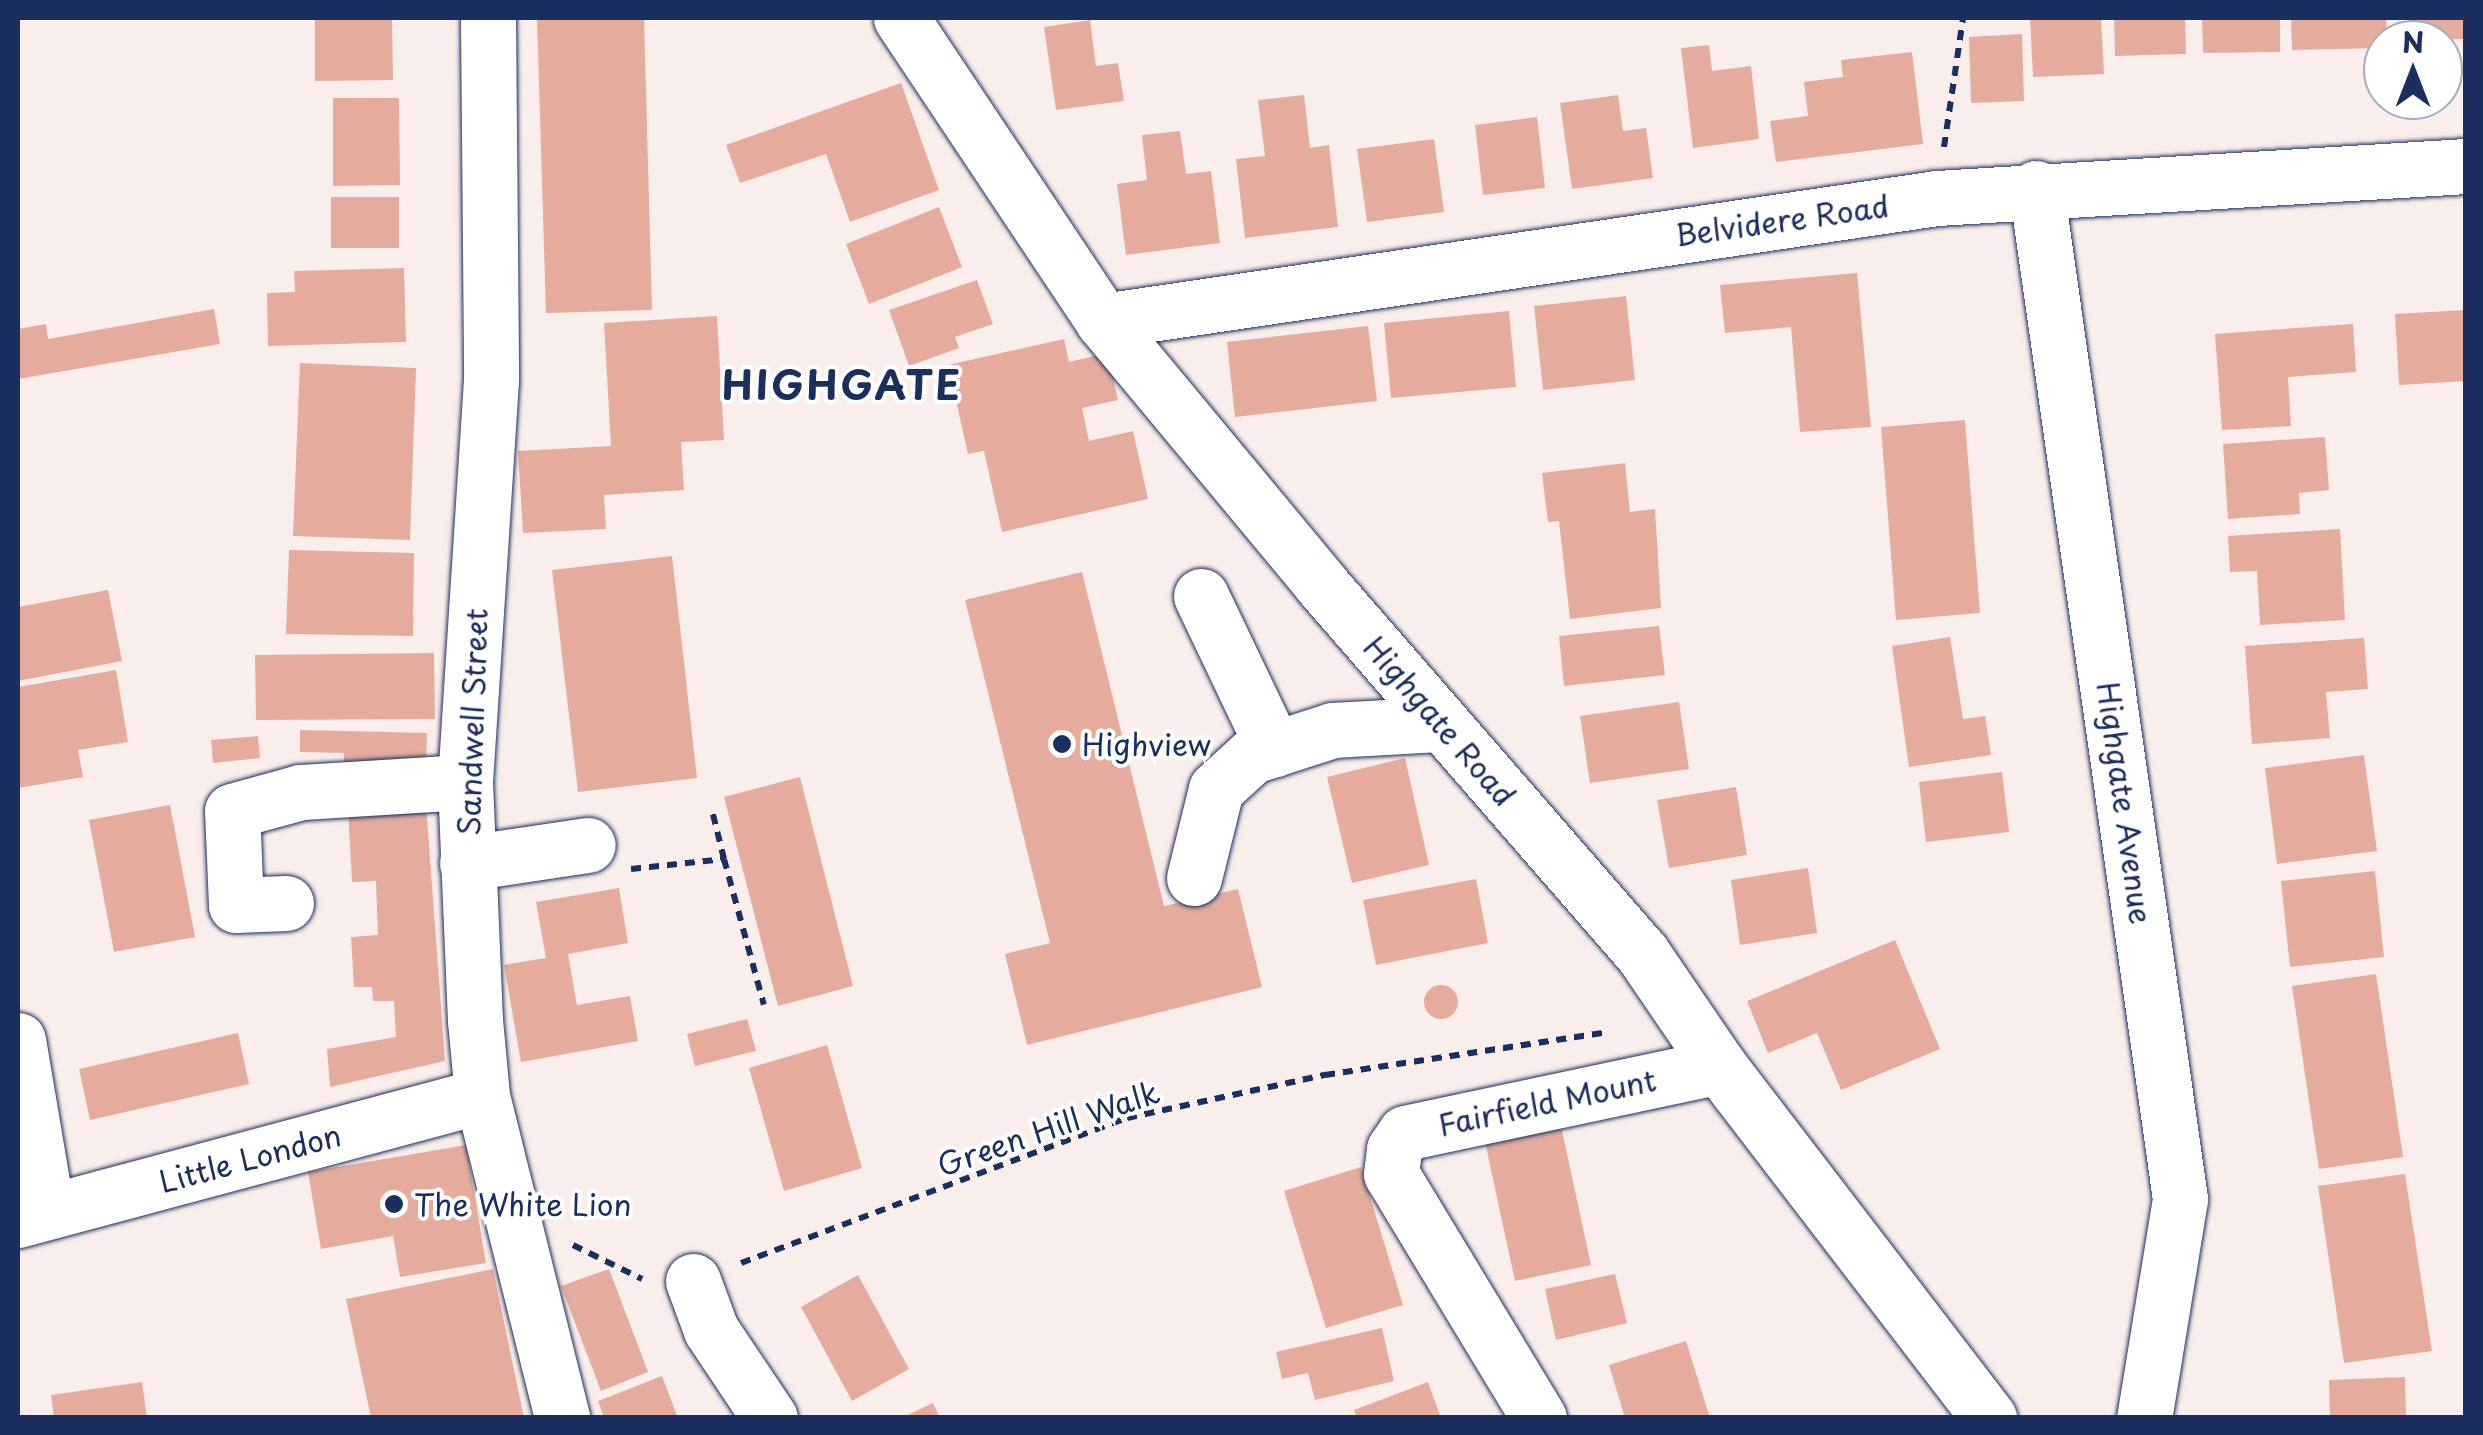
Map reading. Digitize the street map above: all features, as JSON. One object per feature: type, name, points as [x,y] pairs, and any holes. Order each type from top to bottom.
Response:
[{"type":"street","name":"Sandwell Street","points":[[488,18],[491,380],[465,782],[467,863],[482,1096],[562,1418]]},
{"type":"street","name":"Highgate Road","points":[[901,18],[1103,321],[1442,724],[1642,953],[1705,1046],[1989,1418]]},
{"type":"street","name":"Belvidere Road","points":[[1103,321],[1937,198],[2036,188],[2466,166]]},
{"type":"street","name":"Highgate Avenue","points":[[2036,188],[2180,1199],[2144,1418]]},
{"type":"street","points":[[1201,596],[1274,749]]},
{"type":"street","points":[[1194,878],[1216,789],[1252,756],[1333,730],[1442,724]]},
{"type":"street","points":[[286,903],[236,905],[232,812],[301,792],[465,782]]},
{"type":"street","points":[[467,863],[588,846]]},
{"type":"street","points":[[18,1040],[32,1216]]},
{"type":"street","name":"Fairfield Mount","points":[[1539,1418],[1391,1174],[1394,1149],[1405,1132],[1705,1046]]},
{"type":"street","name":"Little London","points":[[32,1216],[482,1096]]},
{"type":"street","points":[[693,1281],[710,1330],[770,1418]]},
{"type":"path","points":[[1937,198],[1963,18]]},
{"type":"path","points":[[712,810],[764,1005]]},
{"type":"path","points":[[588,846],[591,874],[724,859]]},
{"type":"path","name":"Green Hill Walk","points":[[509,1213],[668,1292],[1127,1118],[1325,1075],[1576,1034],[1705,1046]]},
{"type":"building","points":[[315,18],[392,18],[393,80],[315,81]]},
{"type":"building","points":[[537,18],[644,18],[652,310],[546,313]]},
{"type":"building","points":[[2030,18],[2101,18],[2104,74],[2033,77]]},
{"type":"building","points":[[2114,18],[2185,18],[2186,54],[2115,56]]},
{"type":"building","points":[[2202,18],[2280,18],[2280,52],[2203,53]]},
{"type":"building","points":[[2291,18],[2386,18],[2363,20],[2363,48],[2292,50]]},
{"type":"building","points":[[2466,18],[2466,39],[2463,20],[2412,20]]},
{"type":"building","points":[[1090,20],[1096,66],[1118,63],[1124,101],[1056,110],[1044,27]]},
{"type":"building","points":[[2022,34],[2024,101],[1971,103],[1969,37]]},
{"type":"building","points":[[1709,45],[1712,71],[1751,66],[1759,139],[1693,148],[1681,48]]},
{"type":"building","points":[[1912,52],[1923,144],[1776,162],[1770,121],[1808,116],[1804,82],[1843,77],[1841,60]]},
{"type":"building","points":[[901,83],[939,190],[850,222],[826,154],[740,183],[726,145]]},
{"type":"building","points":[[1304,95],[1310,148],[1329,145],[1338,227],[1245,238],[1236,159],[1265,156],[1258,100]]},
{"type":"building","points":[[1618,95],[1623,131],[1646,128],[1653,178],[1572,189],[1560,103]]},
{"type":"building","points":[[333,98],[399,98],[400,185],[333,186]]},
{"type":"building","points":[[1537,117],[1545,188],[1483,195],[1475,125]]},
{"type":"building","points":[[1180,131],[1186,174],[1211,171],[1220,243],[1126,255],[1117,184],[1147,180],[1142,135]]},
{"type":"building","points":[[1434,139],[1444,212],[1367,222],[1357,149]]},
{"type":"building","points":[[331,197],[399,197],[399,248],[331,248]]},
{"type":"building","points":[[939,207],[962,267],[869,304],[846,244]]},
{"type":"building","points":[[404,268],[406,342],[268,346],[267,293],[295,292],[294,271]]},
{"type":"building","points":[[1857,273],[1871,427],[1800,432],[1791,327],[1725,333],[1720,285]]},
{"type":"building","points":[[977,280],[993,324],[955,337],[959,348],[909,366],[889,310]]},
{"type":"building","points":[[1626,296],[1635,380],[1543,390],[1534,306]]},
{"type":"building","points":[[214,309],[220,344],[18,379],[18,329],[46,324],[48,339]]},
{"type":"building","points":[[2466,310],[2466,381],[2399,385],[2395,314]]},
{"type":"building","points":[[1509,311],[1516,387],[1391,398],[1384,323]]},
{"type":"building","points":[[717,316],[724,440],[681,442],[684,490],[604,495],[606,529],[523,533],[518,451],[611,446],[604,323]]},
{"type":"building","points":[[2353,324],[2356,372],[2288,377],[2291,426],[2222,430],[2215,334]]},
{"type":"building","points":[[1368,326],[1377,401],[1235,417],[1227,342]]},
{"type":"building","points":[[1064,339],[1069,362],[1108,353],[1118,400],[1082,408],[1089,441],[1133,431],[1148,499],[1002,532],[984,451],[968,454],[948,365]]},
{"type":"building","points":[[300,363],[416,368],[410,540],[293,536]]},
{"type":"building","points":[[1965,420],[1980,613],[1896,620],[1881,427]]},
{"type":"building","points":[[2325,437],[2329,490],[2299,493],[2300,514],[2228,519],[2223,444]]},
{"type":"building","points":[[1625,463],[1630,512],[1655,509],[1661,608],[1570,619],[1559,521],[1548,522],[1542,473]]},
{"type":"building","points":[[2340,529],[2345,620],[2260,625],[2257,571],[2230,572],[2228,536]]},
{"type":"building","points":[[289,550],[414,553],[413,636],[286,634]]},
{"type":"building","points":[[672,556],[697,778],[578,792],[552,570]]},
{"type":"building","name":"Highview","points":[[1082,572],[1164,906],[1238,889],[1262,987],[1027,1045],[1005,954],[1050,943],[965,600]]},
{"type":"building","points":[[108,590],[122,661],[18,681],[18,607]]},
{"type":"building","points":[[1659,626],[1665,675],[1564,686],[1559,636]]},
{"type":"building","points":[[1950,637],[1963,719],[1985,716],[1991,755],[1909,767],[1892,646]]},
{"type":"building","points":[[2364,638],[2368,689],[2326,692],[2330,738],[2252,744],[2245,646]]},
{"type":"building","points":[[434,653],[435,719],[256,720],[255,655]]},
{"type":"building","points":[[116,670],[128,742],[78,750],[83,777],[18,788],[18,687]]},
{"type":"building","points":[[1679,702],[1689,769],[1590,783],[1580,716]]},
{"type":"building","points":[[300,730],[427,733],[426,772],[344,770],[344,753],[300,752]]},
{"type":"building","points":[[258,736],[260,758],[213,763],[211,740]]},
{"type":"building","points":[[2364,755],[2377,851],[2277,864],[2265,768]]},
{"type":"building","points":[[1405,758],[1429,865],[1352,883],[1327,777]]},
{"type":"building","points":[[2002,772],[2009,832],[1926,842],[1919,782]]},
{"type":"building","points":[[800,777],[853,986],[778,1006],[724,797]]},
{"type":"building","points":[[1736,787],[1747,855],[1669,868],[1657,800]]},
{"type":"building","points":[[426,804],[445,1061],[330,1087],[327,1049],[396,1037],[394,1001],[373,1001],[372,987],[354,987],[351,937],[378,935],[376,881],[352,882],[348,809]]},
{"type":"building","points":[[170,805],[195,937],[114,952],[89,820]]},
{"type":"building","points":[[1808,868],[1817,933],[1740,945],[1731,880]]},
{"type":"building","points":[[2375,871],[2384,957],[2290,967],[2281,881]]},
{"type":"building","points":[[1476,879],[1488,943],[1376,965],[1363,900]]},
{"type":"building","points":[[619,888],[628,943],[568,954],[577,1005],[630,996],[638,1041],[521,1062],[504,965],[546,958],[536,902]]},
{"type":"building","points":[[1895,940],[1940,1049],[1841,1090],[1817,1033],[1768,1053],[1747,1001]]},
{"type":"building","points":[[2376,974],[2403,1157],[2319,1169],[2292,986]]},
{"type":"building","points":[[1441,985],[1453,990],[1458,1002],[1453,1014],[1441,1019],[1429,1014],[1424,1002],[1429,990]]},
{"type":"building","points":[[747,1019],[756,1051],[695,1066],[687,1034]]},
{"type":"building","points":[[238,1033],[249,1084],[90,1120],[79,1069]]},
{"type":"building","points":[[827,1045],[862,1168],[784,1191],[749,1068]]},
{"type":"building","points":[[1561,1126],[1591,1265],[1515,1281],[1485,1142]]},
{"type":"building","name":"The White Lion","points":[[466,1145],[486,1263],[400,1277],[393,1236],[321,1249],[308,1172]]},
{"type":"building","points":[[1361,1167],[1403,1305],[1326,1328],[1284,1191]]},
{"type":"building","points":[[2405,1174],[2432,1351],[2344,1363],[2318,1186]]},
{"type":"building","points":[[493,1269],[524,1418],[371,1418],[346,1299]]},
{"type":"building","points":[[609,1269],[648,1372],[601,1391],[561,1286]]},
{"type":"building","points":[[1615,1274],[1627,1323],[1556,1340],[1545,1289]]},
{"type":"building","points":[[858,1275],[909,1369],[852,1401],[801,1307]]},
{"type":"building","points":[[1382,1328],[1394,1381],[1315,1400],[1308,1373],[1282,1379],[1276,1352]]},
{"type":"building","points":[[1686,1341],[1710,1418],[1625,1418],[1609,1365]]},
{"type":"building","points":[[662,1376],[678,1418],[604,1418],[598,1401]]},
{"type":"building","points":[[2405,1377],[2406,1418],[2330,1418],[2329,1380]]},
{"type":"building","points":[[142,1382],[147,1418],[54,1418],[51,1395]]},
{"type":"building","points":[[1428,1382],[1441,1418],[1357,1418],[1354,1410]]},
{"type":"building","points":[[933,1403],[940,1418],[901,1418]]},
{"type":"place","name":"Highview","points":[[1062,744]]},
{"type":"place","name":"The White Lion","points":[[394,1204]]},
{"type":"district","name":"HIGHGATE","points":[[842,384]]}]
